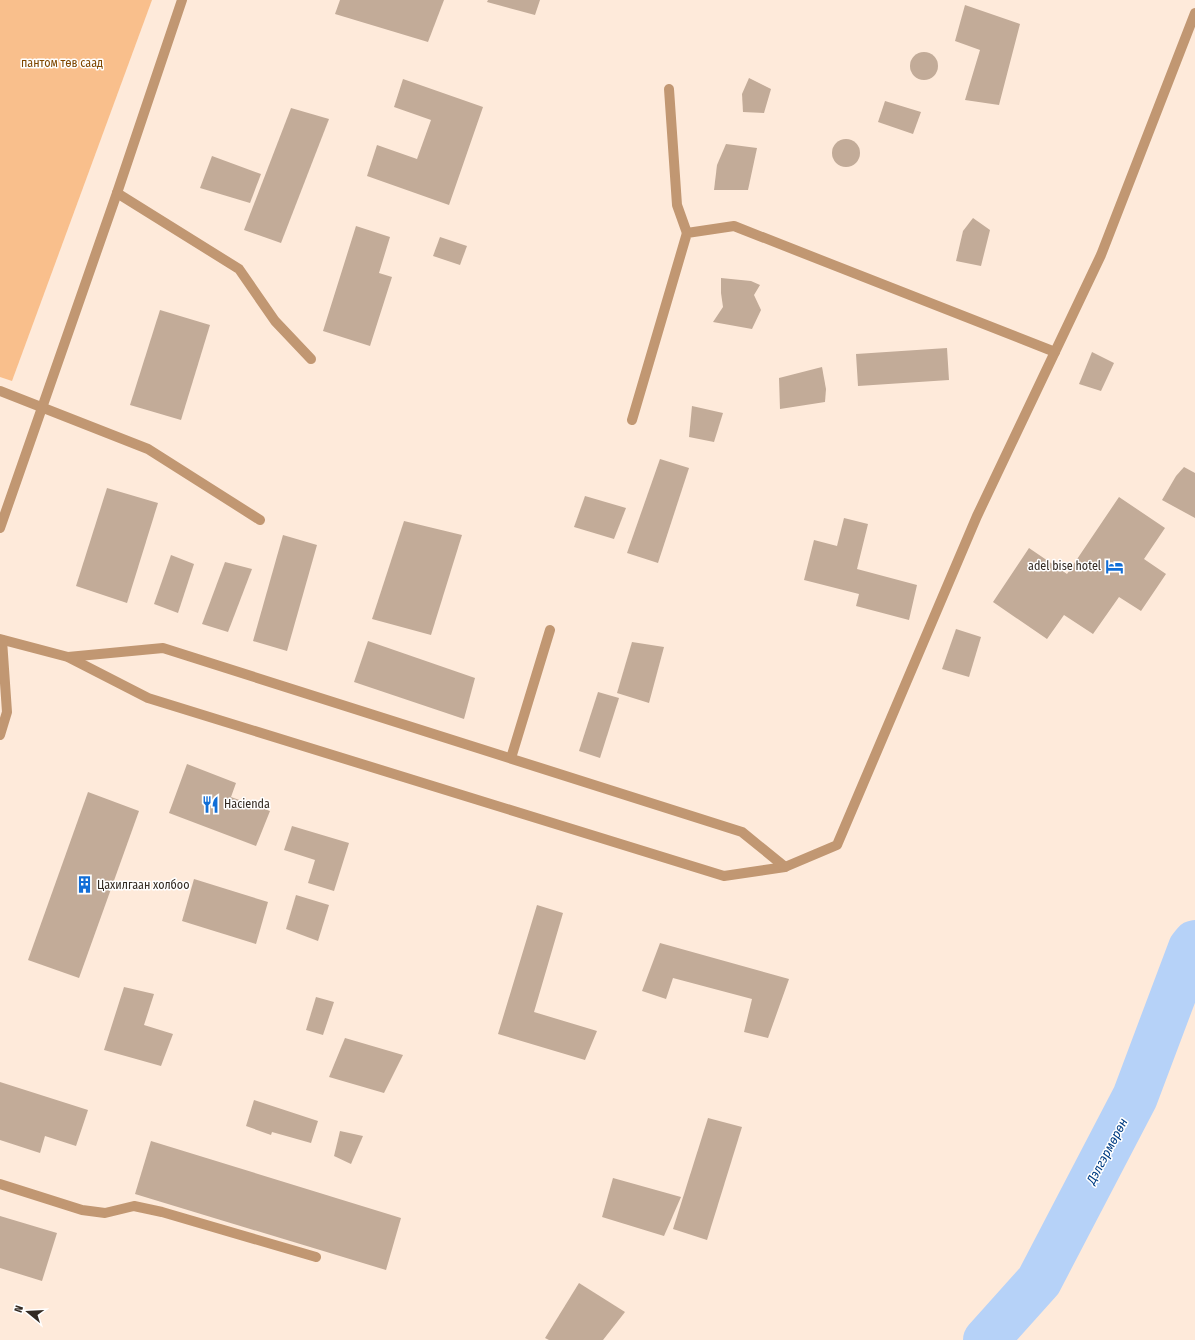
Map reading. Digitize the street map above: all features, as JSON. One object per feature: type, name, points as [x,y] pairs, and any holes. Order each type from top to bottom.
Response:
[{"type":"street","points":[[0,528],[117,193],[182,0]]},
{"type":"street","points":[[0,735],[7,712],[1,639],[68,657],[148,698],[724,876],[785,867],[837,845],[977,516],[1101,255],[1195,13]]},
{"type":"street","points":[[632,420],[687,233],[677,205],[669,89]]},
{"type":"street","points":[[117,193],[239,269],[275,321],[311,359]]},
{"type":"street","points":[[687,233],[734,226],[1055,352]]},
{"type":"street","points":[[0,391],[148,449],[260,520]]},
{"type":"street","points":[[511,758],[550,630]]},
{"type":"street","points":[[68,657],[163,648],[742,832],[785,867]]},
{"type":"street","points":[[0,1184],[82,1210],[105,1213],[134,1206],[162,1212],[316,1257]]},
{"type":"green space","name":"пантом төв саад","points":[[0,0],[152,0],[12,381],[0,377]]},
{"type":"building","points":[[340,0],[444,0],[428,42],[335,14]]},
{"type":"building","points":[[488,0],[540,0],[535,15],[487,2]]},
{"type":"building","points":[[965,5],[1020,24],[999,105],[965,100],[980,50],[955,41]]},
{"type":"building","points":[[924,52],[930,53],[934,56],[937,60],[937,72],[934,76],[930,79],[924,80],[918,79],[914,76],[911,72],[910,66],[911,60],[914,56],[918,53]]},
{"type":"building","points":[[749,78],[771,89],[764,113],[743,112],[742,94]]},
{"type":"building","points":[[403,79],[483,107],[449,205],[367,176],[377,145],[417,159],[431,120],[394,107]]},
{"type":"building","points":[[885,101],[921,112],[913,134],[878,122]]},
{"type":"building","points":[[291,108],[329,119],[281,243],[244,230]]},
{"type":"building","points":[[846,139],[852,140],[856,143],[859,147],[859,159],[856,163],[852,166],[846,167],[840,166],[836,163],[833,159],[832,153],[833,147],[836,143],[840,140]]},
{"type":"building","points":[[726,144],[757,148],[748,190],[714,190],[717,165]]},
{"type":"building","points":[[212,156],[261,174],[250,203],[200,188]]},
{"type":"building","points":[[973,218],[990,230],[981,266],[956,261],[963,231]]},
{"type":"building","points":[[356,226],[390,237],[379,273],[392,277],[370,346],[323,331]]},
{"type":"building","points":[[440,237],[467,246],[460,265],[433,256]]},
{"type":"building","points":[[721,278],[751,281],[760,285],[754,295],[761,310],[752,329],[713,322],[723,307]]},
{"type":"building","points":[[160,310],[210,325],[181,420],[130,405]]},
{"type":"building","points":[[947,348],[949,380],[858,386],[856,354]]},
{"type":"building","points":[[1092,352],[1114,363],[1101,391],[1079,384]]},
{"type":"building","points":[[822,367],[826,389],[825,402],[780,409],[779,378]]},
{"type":"building","points":[[692,406],[723,413],[714,442],[689,437]]},
{"type":"building","points":[[660,459],[689,468],[658,563],[627,553]]},
{"type":"building","points":[[1184,467],[1195,473],[1195,518],[1162,500],[1176,476]]},
{"type":"building","points":[[107,488],[158,503],[127,603],[76,586]]},
{"type":"building","points":[[585,496],[626,508],[614,539],[574,527]]},
{"type":"building","name":"adel bise hotel","points":[[1119,497],[1165,528],[1144,559],[1166,574],[1141,611],[1119,597],[1093,634],[1064,615],[1047,639],[993,602],[1029,548],[1067,574]]},
{"type":"building","points":[[844,518],[868,524],[857,569],[917,585],[909,620],[856,606],[859,594],[804,580],[814,540],[837,546]]},
{"type":"building","points":[[404,521],[462,535],[431,635],[372,619]]},
{"type":"building","points":[[283,535],[317,545],[287,651],[253,641]]},
{"type":"building","points":[[171,555],[194,564],[178,613],[154,604]]},
{"type":"building","points":[[225,562],[252,569],[228,632],[202,624]]},
{"type":"building","points":[[956,629],[981,637],[969,677],[942,669]]},
{"type":"building","points":[[368,641],[475,678],[464,719],[354,682]]},
{"type":"building","points":[[632,642],[664,647],[649,703],[617,693]]},
{"type":"building","points":[[598,692],[619,698],[600,758],[579,751]]},
{"type":"building","name":"Hacienda","points":[[187,764],[236,783],[231,797],[270,811],[256,846],[169,813]]},
{"type":"building","name":"Цахилгаан холбоо","points":[[88,792],[139,811],[79,978],[28,960]]},
{"type":"building","points":[[292,826],[349,843],[334,891],[308,883],[315,860],[284,850]]},
{"type":"building","points":[[194,879],[268,902],[256,944],[182,921]]},
{"type":"building","points":[[296,895],[329,905],[318,941],[286,929]]},
{"type":"building","points":[[537,905],[563,913],[534,1012],[597,1031],[585,1060],[498,1034]]},
{"type":"building","points":[[660,943],[789,979],[768,1038],[744,1032],[752,999],[673,978],[666,999],[642,991]]},
{"type":"building","points":[[124,987],[154,994],[144,1025],[173,1034],[161,1066],[104,1050]]},
{"type":"building","points":[[316,997],[334,1002],[323,1035],[306,1030]]},
{"type":"building","points":[[345,1038],[403,1055],[384,1093],[329,1077]]},
{"type":"building","points":[[0,1082],[88,1110],[76,1146],[45,1136],[40,1153],[0,1140]]},
{"type":"building","points":[[254,1100],[318,1121],[311,1143],[272,1132],[271,1135],[246,1126]]},
{"type":"building","points":[[708,1118],[742,1127],[707,1240],[673,1229]]},
{"type":"building","points":[[340,1131],[363,1136],[351,1164],[334,1156]]},
{"type":"building","points":[[151,1141],[401,1218],[386,1270],[135,1194]]},
{"type":"building","points":[[613,1178],[681,1197],[664,1236],[602,1217]]},
{"type":"building","points":[[0,1216],[57,1233],[42,1281],[0,1268]]},
{"type":"building","points":[[579,1283],[625,1312],[603,1340],[549,1340],[545,1338]]},
{"type":"waterway","name":"Дэлгэрмөрөн","points":[[986,1340],[1039,1281],[1135,1097],[1191,948],[1195,943]]},
{"type":"place","name":"adel bise hotel","points":[[1114,566]]},
{"type":"place","name":"Hacienda","points":[[211,804]]},
{"type":"place","name":"Цахилгаан холбоо","points":[[84,885]]}]
